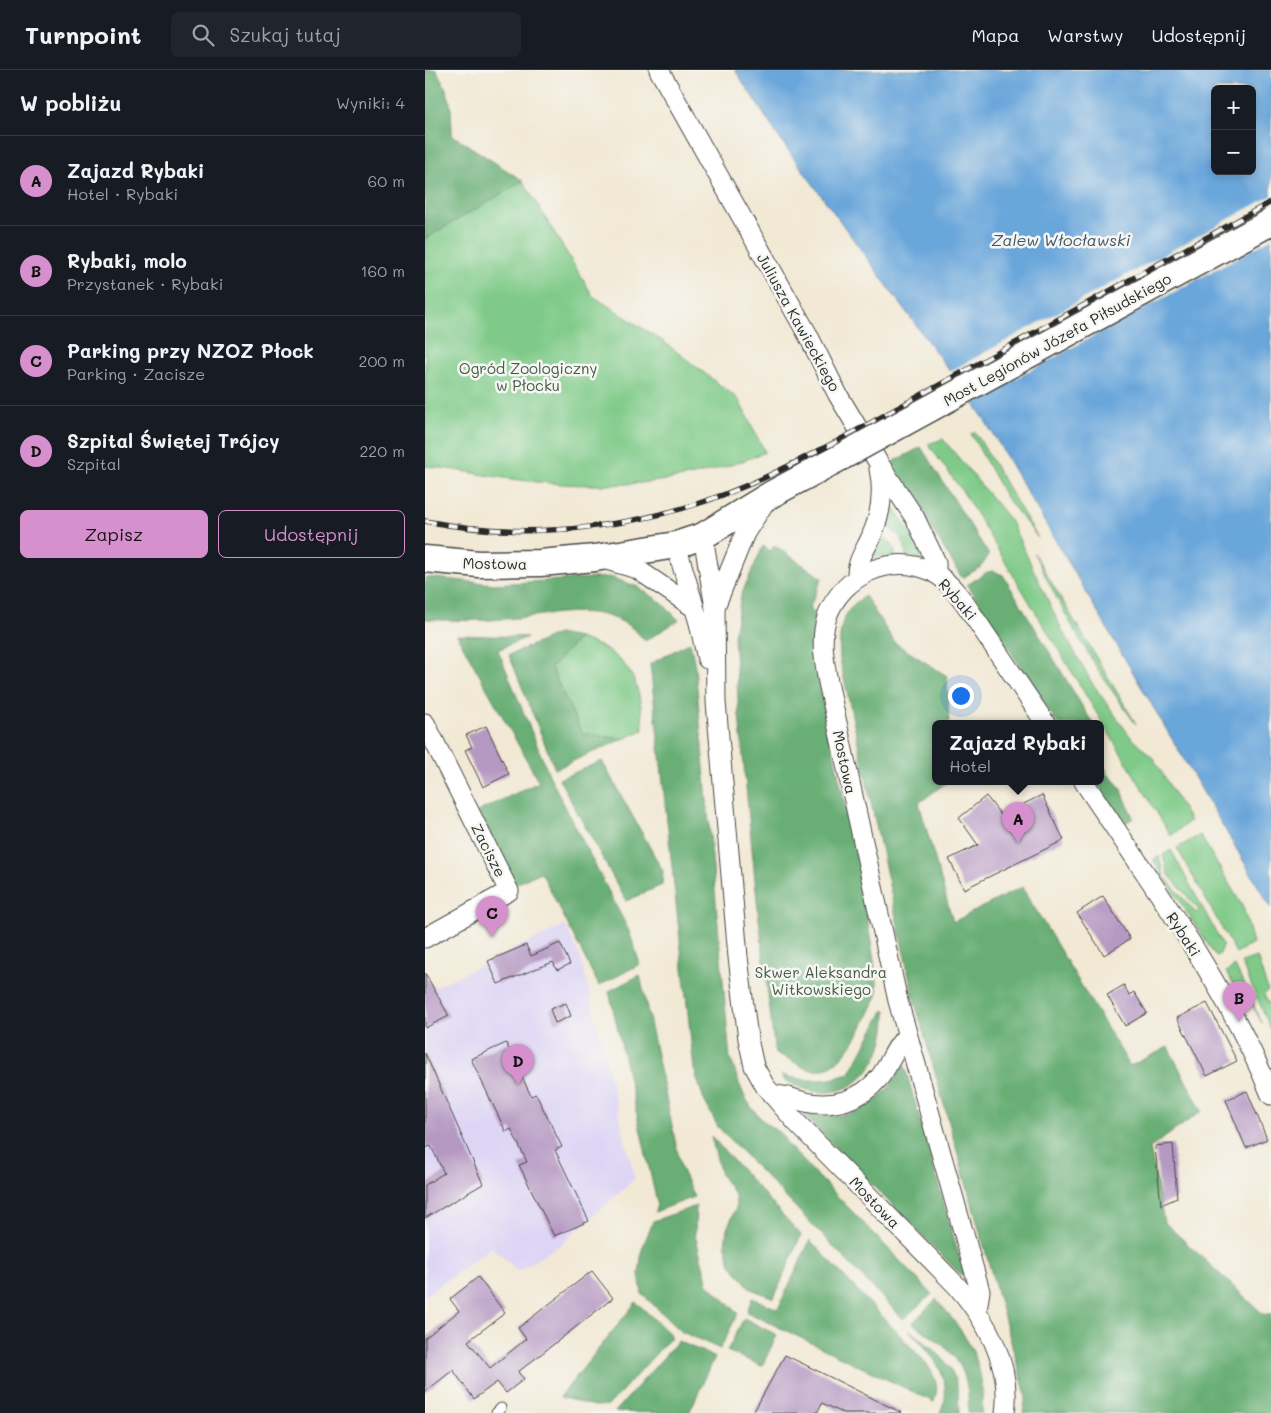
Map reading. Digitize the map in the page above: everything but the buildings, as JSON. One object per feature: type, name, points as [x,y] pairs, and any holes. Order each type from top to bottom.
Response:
[{"type":"main road","name":"Most Legionów Józefa Piłsudskiego","points":[[843,456],[1271,222]]},
{"type":"main road","name":"Mostowa","points":[[425,559],[479,564],[519,564],[595,558],[676,545],[703,536],[770,495],[843,456]]},
{"type":"street","name":"Juliusza Kawieckiego","points":[[659,70],[878,462],[915,518],[936,562],[936,574]]},
{"type":"street","points":[[857,577],[858,562],[871,537],[880,509],[882,482],[878,462]]},
{"type":"street","name":"Mostowa","points":[[715,608],[745,533],[770,495]]},
{"type":"street","name":"Mostowa","points":[[703,536],[715,608],[716,702],[748,1039],[755,1066],[771,1095],[957,1286],[977,1310],[994,1342],[1003,1371],[1006,1397],[1005,1413]]},
{"type":"street","name":"Mostowa","points":[[676,545],[699,623],[716,702]]},
{"type":"street","name":"Mostowa","points":[[595,558],[637,569],[693,607]]},
{"type":"street","name":"Mostowa","points":[[936,574],[920,568],[897,565],[879,568],[857,577],[838,596],[828,616],[823,641],[825,666],[907,1036],[980,1291],[977,1310]]},
{"type":"street","name":"Rybaki","points":[[936,574],[950,585],[964,602],[1043,720]]},
{"type":"street","name":"Zacisze","points":[[425,723],[509,891],[425,938]]},
{"type":"street","name":"Rybaki","points":[[1086,785],[1217,984],[1239,1022],[1271,1095]]},
{"type":"street","points":[[771,1095],[784,1094],[805,1102],[823,1104],[851,1098],[867,1089],[879,1078],[898,1046],[907,1036]]},
{"type":"shaded area","points":[[565,925],[581,959],[635,1179],[560,1245],[518,1271],[492,1247],[425,1296],[425,992]]},
{"type":"green space","name":"Ogród Zoologiczny w Płocku","points":[[425,70],[436,70],[445,87],[450,108],[452,135],[523,181],[593,296],[664,342],[738,399],[765,452],[711,471],[654,482],[625,484],[596,485],[538,482],[425,466]]},
{"type":"green space","points":[[425,70],[436,70],[448,94],[451,108],[452,135],[523,181],[425,239]]},
{"type":"green space","points":[[975,432],[1038,538],[1005,496],[971,434]]},
{"type":"green space","points":[[943,439],[1010,520],[1062,630],[1092,683],[1130,736],[1154,759],[1190,821],[1171,836],[1104,725],[1104,720],[1101,720],[963,492],[928,444]]},
{"type":"green space","points":[[921,447],[989,555],[981,567],[962,578],[891,463]]},
{"type":"green space","points":[[894,508],[924,554],[924,559],[906,557],[903,541],[893,531],[883,525],[888,509]]},
{"type":"green space","points":[[880,536],[891,543],[895,556],[875,557],[872,555]]},
{"type":"green space","name":"Skwer Aleksandra Witkowskiego","points":[[774,545],[822,578],[809,609],[817,613],[811,646],[861,880],[877,980],[877,996],[855,1039],[839,1059],[821,1070],[803,1067],[775,1054],[758,911],[739,715],[734,636],[741,595],[763,546],[771,552]]},
{"type":"green space","points":[[1034,553],[1136,724],[1107,683],[1081,641]]},
{"type":"green space","points":[[994,571],[1003,575],[1091,720],[1055,720],[967,585],[987,572]]},
{"type":"green space","points":[[425,577],[494,584],[610,577],[636,586],[661,602],[679,620],[645,641],[631,627],[615,619],[598,614],[580,612],[485,620],[425,619]]},
{"type":"green space","points":[[865,596],[895,643],[947,676],[949,720],[932,720],[932,785],[943,785],[919,803],[953,922],[1022,887],[1130,1066],[1168,1047],[1202,1111],[1150,1148],[1164,1222],[1263,1314],[1271,1315],[1271,1413],[1023,1413],[1026,1395],[913,995],[840,660],[842,624],[845,616],[856,602]]},
{"type":"green space","points":[[558,634],[579,638],[551,668],[582,733],[623,739],[555,769],[509,655]]},
{"type":"green space","points":[[457,635],[527,637],[498,650],[550,777],[629,931],[640,964],[599,986],[541,872],[516,884],[477,812],[539,782]]},
{"type":"green space","points":[[579,638],[596,644],[610,652],[629,671],[639,696],[643,730],[623,739],[582,734],[551,668]]},
{"type":"green space","points":[[690,642],[695,666],[730,1059],[744,1096],[758,1115],[769,1126],[782,1134],[786,1143],[932,1294],[903,1319],[718,1127],[704,1100],[694,1069],[650,664]]},
{"type":"green space","points":[[602,761],[663,871],[662,885],[626,901],[559,779]]},
{"type":"green space","points":[[1104,765],[1107,773],[1121,788],[1133,818],[1124,824],[1098,785],[1104,785]]},
{"type":"green space","points":[[1200,835],[1243,907],[1253,943],[1236,953],[1177,848]]},
{"type":"green space","points":[[1171,850],[1223,945],[1220,954],[1216,957],[1153,860],[1159,856],[1164,876],[1196,913],[1199,910],[1168,874],[1163,855]]},
{"type":"green space","points":[[1257,957],[1268,991],[1264,995],[1271,1007],[1271,1029],[1241,962]]},
{"type":"green space","points":[[1235,966],[1262,1023],[1244,991],[1234,985],[1226,972]]},
{"type":"green space","points":[[640,975],[681,1168],[694,1197],[655,1212],[657,1203],[609,991]]},
{"type":"green space","points":[[886,1010],[884,1033],[879,1053],[869,1069],[857,1082],[841,1090],[823,1092],[803,1089],[782,1078],[781,1075],[807,1080],[824,1080],[850,1073],[883,1011]]},
{"type":"green space","points":[[904,1064],[964,1274],[961,1275],[805,1117],[805,1114],[837,1116],[864,1108],[886,1090]]},
{"type":"green space","points":[[711,1136],[801,1235],[774,1298],[751,1289],[731,1265],[725,1244],[727,1229],[736,1208],[735,1195],[721,1175]]},
{"type":"green space","points":[[696,1206],[695,1235],[708,1284],[738,1313],[720,1349],[682,1332],[642,1294],[639,1274],[642,1249],[653,1221]]},
{"type":"green space","points":[[810,1240],[927,1364],[937,1387],[934,1402],[747,1312],[752,1298],[778,1309]]},
{"type":"green space","points":[[936,1299],[966,1338],[978,1364],[981,1379],[982,1413],[968,1413],[966,1381],[962,1369],[955,1359],[947,1349],[912,1323]]},
{"type":"green space","points":[[636,1302],[672,1336],[608,1406],[594,1406],[560,1397]]},
{"type":"green space","points":[[744,1318],[777,1335],[762,1366],[727,1351]]},
{"type":"green space","points":[[909,1330],[940,1355],[947,1364],[956,1384],[959,1413],[940,1413],[945,1389],[939,1367],[933,1357]]},
{"type":"green space","points":[[678,1341],[715,1357],[689,1413],[615,1412]]},
{"type":"water","name":"Zalew Włocławski","points":[[735,70],[1271,70],[1271,908],[983,417],[780,139]]},
{"type":"pier","points":[[1271,196],[1271,239],[971,403],[949,372]]},
{"type":"railway","points":[[425,521],[507,530],[549,530],[590,527],[631,521],[711,499],[761,479],[836,442],[1271,202]]},
{"type":"place","name":"Zajazd Rybaki","points":[[1018,843]]},
{"type":"place","name":"Parking przy NZOZ Płock","points":[[492,937]]},
{"type":"place","name":"Rybaki, molo","points":[[1239,1022]]},
{"type":"place","name":"Szpital Świętej Trójcy","points":[[518,1085]]}]
